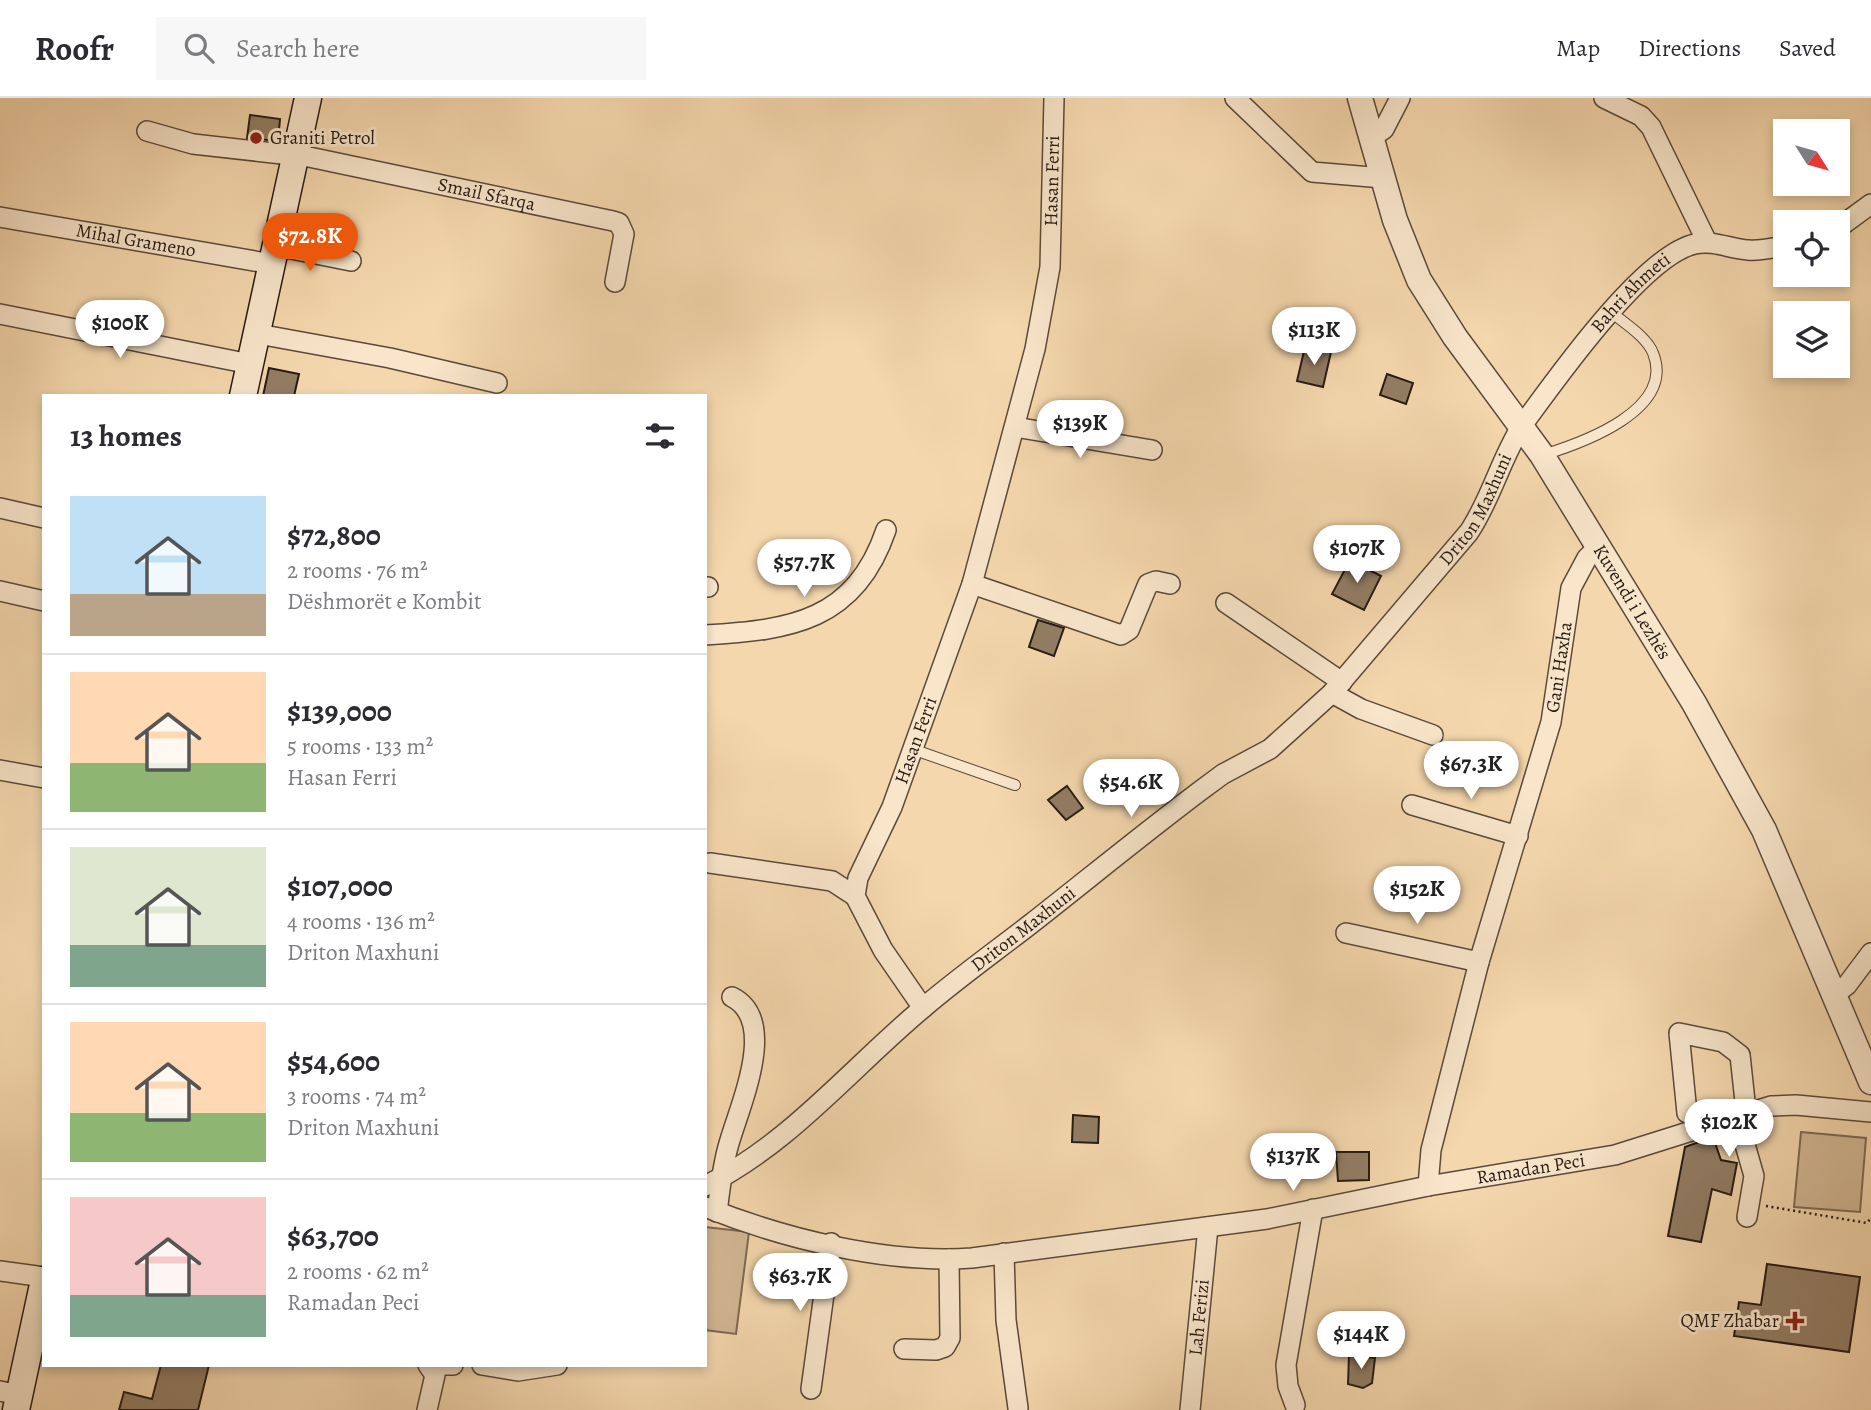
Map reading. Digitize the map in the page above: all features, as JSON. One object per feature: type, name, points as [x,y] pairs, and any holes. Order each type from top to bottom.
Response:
[{"type":"main road","points":[[243,394],[308,98]]},
{"type":"main road","points":[[11,1399],[42,1286]]},
{"type":"street","name":"Hasan Ferri","points":[[855,896],[858,878],[892,807],[972,584],[1015,427],[1050,267],[1054,98]]},
{"type":"street","points":[[1235,98],[1312,172],[1383,178]]},
{"type":"street","name":"Kuvendi i Lezhës","points":[[1360,98],[1407,253],[1419,280],[1455,337],[1542,455],[1667,656],[1764,830],[1871,1082]]},
{"type":"street","points":[[1372,137],[1384,129],[1400,98]]},
{"type":"street","points":[[1604,98],[1631,110],[1651,127],[1707,242],[1746,250],[1773,247]]},
{"type":"street","points":[[147,131],[193,144],[295,155]]},
{"type":"street","name":"Smail Sfarqa","points":[[295,155],[619,223],[624,234],[615,282]]},
{"type":"street","points":[[1850,219],[1871,204]]},
{"type":"street","name":"Mihal Grameno","points":[[0,217],[274,255],[351,261]]},
{"type":"street","name":"Bahri Ahmeti","points":[[1521,427],[1636,281],[1680,249],[1707,242]]},
{"type":"street","points":[[0,314],[250,364]]},
{"type":"street","points":[[258,334],[390,358],[497,383]]},
{"type":"street","points":[[1015,427],[1152,450]]},
{"type":"street","name":"Driton Maxhuni","points":[[714,1182],[781,1139],[817,1108],[861,1060],[922,1008],[1200,791],[1223,774],[1270,749],[1337,687],[1469,532],[1487,506],[1507,452],[1521,427]]},
{"type":"street","points":[[0,508],[42,518]]},
{"type":"street","points":[[707,635],[786,627],[832,608],[866,574],[886,530]]},
{"type":"street","name":"Gani Haxha","points":[[1428,1186],[1431,1150],[1479,962],[1550,722],[1571,588],[1587,558],[1599,546]]},
{"type":"street","points":[[972,584],[1121,635],[1129,630],[1148,584],[1156,581],[1170,584]]},
{"type":"street","points":[[0,590],[42,600]]},
{"type":"street","points":[[1226,603],[1337,687],[1361,709],[1433,735]]},
{"type":"street","points":[[0,770],[42,778]]},
{"type":"street","points":[[1412,805],[1518,836]]},
{"type":"street","points":[[710,863],[832,881],[855,896],[883,950],[922,1008]]},
{"type":"street","points":[[1346,933],[1479,962]]},
{"type":"street","points":[[1834,995],[1847,985],[1871,953]]},
{"type":"street","points":[[711,1210],[714,1182],[727,1150],[751,1070],[755,1037],[752,1014],[744,1003],[732,997]]},
{"type":"street","points":[[1688,1113],[1679,1032],[1723,1042],[1736,1049],[1742,1063],[1745,1111],[1742,1134],[1754,1175],[1749,1210]]},
{"type":"street","name":"Ramadan Peci","points":[[711,1210],[781,1233],[885,1254],[949,1259],[1208,1227],[1615,1155],[1745,1111],[1796,1105],[1871,1112]]},
{"type":"street","points":[[1295,1405],[1288,1386],[1286,1366],[1313,1209]]},
{"type":"street","name":"Lah Ferizi","points":[[1190,1410],[1208,1227]]},
{"type":"street","points":[[811,1389],[831,1243]]},
{"type":"street","points":[[1004,1253],[1006,1320],[1018,1408]]},
{"type":"street","points":[[904,1349],[936,1350],[945,1347],[950,1338],[949,1259]]},
{"type":"street","points":[[0,1271],[42,1279]]},
{"type":"street","points":[[427,1410],[435,1375],[429,1367]]},
{"type":"street","points":[[494,1367],[518,1371],[544,1367]]},
{"type":"lane","points":[[1542,455],[1619,423],[1642,406],[1656,381],[1653,353],[1635,332],[1611,312]]},
{"type":"lane","points":[[912,749],[1015,785]]},
{"type":"path","points":[[1749,1210],[1867,1223],[1871,1218]]},
{"type":"shaded area","points":[[1801,1132],[1866,1138],[1860,1212],[1794,1207]]},
{"type":"shaded area","points":[[707,1227],[749,1232],[736,1334],[707,1330]]},
{"type":"building","points":[[250,115],[280,119],[278,141],[247,138]]},
{"type":"building","points":[[1305,347],[1331,352],[1323,387],[1297,381]]},
{"type":"building","points":[[269,368],[299,374],[294,394],[263,394]]},
{"type":"building","points":[[1387,374],[1413,383],[1406,404],[1380,395]]},
{"type":"building","points":[[1350,560],[1381,576],[1364,610],[1332,594]]},
{"type":"building","points":[[1038,620],[1064,628],[1054,656],[1029,647]]},
{"type":"building","points":[[1067,786],[1083,808],[1066,820],[1048,800]]},
{"type":"building","points":[[1073,1115],[1099,1117],[1098,1143],[1072,1142]]},
{"type":"building","points":[[1713,1137],[1721,1160],[1737,1163],[1731,1195],[1712,1189],[1701,1242],[1668,1236],[1685,1147]]},
{"type":"building","points":[[1336,1152],[1369,1152],[1369,1180],[1338,1181]]},
{"type":"building","name":"QMF Zhabar","points":[[1767,1264],[1860,1277],[1849,1352],[1734,1336],[1739,1302],[1761,1305]]},
{"type":"building","points":[[1349,1355],[1375,1358],[1372,1383],[1363,1388],[1348,1384]]},
{"type":"building","points":[[160,1367],[209,1367],[198,1410],[119,1410],[124,1392],[152,1399]]},
{"type":"place","name":"Graniti Petrol","points":[[256,138]]},
{"type":"place","name":"QMF Zhabar","points":[[1795,1321]]}]
